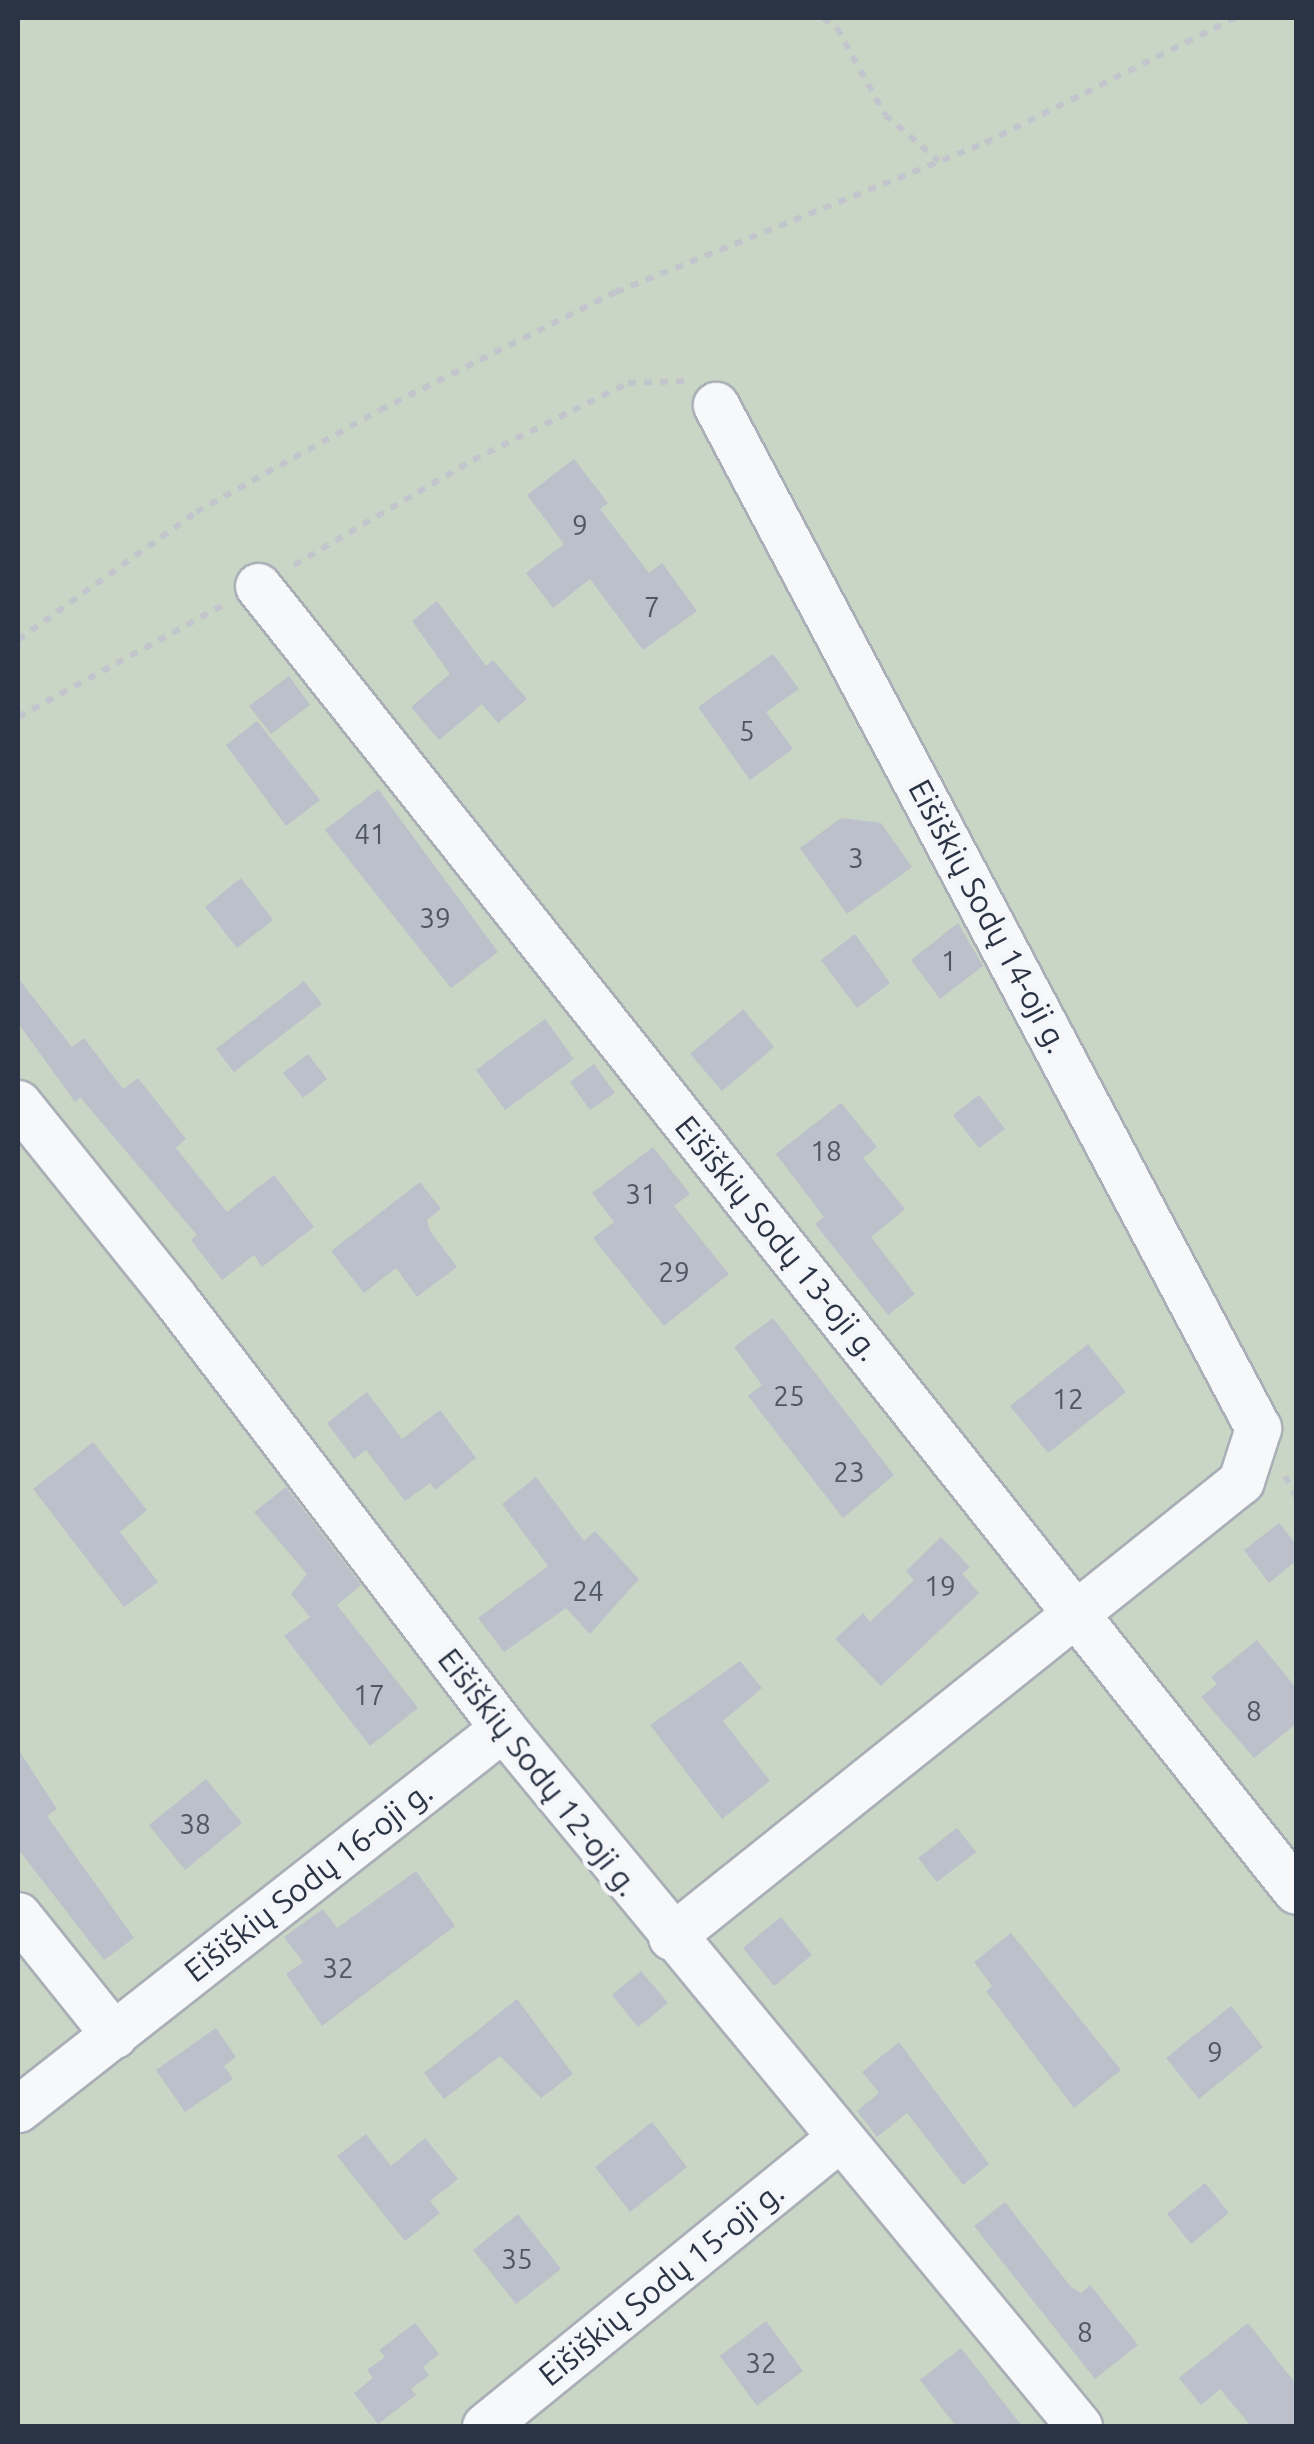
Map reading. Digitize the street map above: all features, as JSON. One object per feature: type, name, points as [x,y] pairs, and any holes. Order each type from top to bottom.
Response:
[{"type":"street","name":"Eišiškių Sodų 14-oji g.","points":[[716,406],[1258,1428],[1241,1481],[1078,1614]]},
{"type":"street","name":"Eišiškių Sodų 13-oji g.","points":[[258,586],[1296,1890]]},
{"type":"street","name":"Eišiškių Sodų 12-oji g.","points":[[18,1103],[502,1728],[670,1937],[1079,2426]]},
{"type":"street","points":[[670,1937],[1078,1614]]},
{"type":"street","name":"Eišiškių Sodų 16-oji g.","points":[[18,2109],[502,1728]]},
{"type":"street","points":[[18,1915],[114,2034]]},
{"type":"street","name":"Eišiškių Sodų 15-oji g.","points":[[485,2426],[838,2140]]},
{"type":"path","points":[[824,18],[837,28],[885,115],[939,161]]},
{"type":"path","points":[[18,640],[196,512],[380,410],[616,292],[939,161],[1235,18]]},
{"type":"path","points":[[18,717],[258,586],[473,460],[628,383],[691,380],[716,406]]},
{"type":"green space","points":[[18,18],[1296,18],[1296,2426],[18,2426]]},
{"type":"building","points":[[574,459],[608,503],[600,509],[649,573],[662,563],[697,611],[643,650],[590,579],[553,608],[526,573],[564,544],[527,495]]},
{"type":"building","points":[[437,601],[486,666],[493,660],[527,699],[498,723],[482,704],[439,740],[411,707],[450,674],[412,621]]},
{"type":"building","points":[[773,654],[799,689],[766,712],[793,749],[750,780],[698,707]]},
{"type":"building","points":[[289,676],[310,705],[271,734],[249,706]]},
{"type":"building","points":[[257,721],[320,800],[286,826],[226,745]]},
{"type":"building","points":[[378,789],[498,952],[451,988],[325,830]]},
{"type":"building","points":[[841,818],[881,823],[912,867],[847,914],[800,848]]},
{"type":"building","points":[[241,878],[273,920],[237,948],[205,907]]},
{"type":"building","points":[[958,923],[983,966],[940,999],[911,960]]},
{"type":"building","points":[[855,934],[890,983],[857,1008],[821,960]]},
{"type":"building","points":[[18,978],[72,1047],[84,1038],[123,1089],[138,1078],[186,1139],[176,1148],[227,1212],[274,1175],[314,1227],[262,1267],[254,1255],[222,1280],[191,1240],[197,1235],[80,1097],[75,1102],[18,1023]]},
{"type":"building","points":[[304,981],[322,1004],[234,1072],[216,1049]]},
{"type":"building","points":[[743,1009],[774,1047],[722,1091],[690,1054]]},
{"type":"building","points":[[545,1019],[574,1059],[505,1110],[476,1070]]},
{"type":"building","points":[[308,1054],[327,1079],[303,1098],[283,1073]]},
{"type":"building","points":[[594,1064],[615,1093],[590,1110],[570,1082]]},
{"type":"building","points":[[979,1095],[1005,1129],[979,1148],[953,1115]]},
{"type":"building","points":[[841,1103],[877,1147],[863,1158],[905,1209],[871,1237],[915,1294],[888,1315],[815,1224],[824,1217],[776,1154]]},
{"type":"building","points":[[653,1147],[690,1194],[674,1206],[729,1274],[664,1326],[593,1238],[614,1222],[592,1193]]},
{"type":"building","points":[[420,1182],[441,1209],[427,1220],[430,1231],[457,1267],[417,1297],[396,1268],[364,1293],[331,1251]]},
{"type":"building","points":[[773,1318],[894,1475],[843,1518],[748,1396],[762,1385],[734,1347]]},
{"type":"building","points":[[1088,1344],[1126,1392],[1048,1453],[1010,1406]]},
{"type":"building","points":[[367,1392],[402,1439],[440,1410],[476,1458],[435,1490],[430,1483],[405,1501],[366,1450],[354,1459],[327,1423]]},
{"type":"building","points":[[93,1442],[147,1510],[120,1532],[158,1582],[124,1607],[33,1489]]},
{"type":"building","points":[[536,1477],[584,1541],[595,1531],[639,1579],[590,1634],[566,1608],[504,1652],[478,1618],[548,1566],[502,1504]]},
{"type":"building","points":[[286,1487],[361,1585],[337,1605],[418,1708],[370,1746],[284,1636],[310,1617],[291,1594],[307,1574],[254,1512]]},
{"type":"building","points":[[1279,1523],[1296,1544],[1296,1561],[1269,1583],[1244,1550]]},
{"type":"building","points":[[941,1537],[970,1567],[962,1574],[979,1593],[881,1686],[835,1639],[863,1613],[870,1622],[914,1580],[906,1571]]},
{"type":"building","points":[[1257,1640],[1296,1688],[1296,1724],[1254,1758],[1201,1697],[1217,1684],[1211,1677]]},
{"type":"building","points":[[740,1661],[762,1688],[723,1721],[770,1781],[722,1819],[650,1725]]},
{"type":"building","points":[[18,1749],[57,1809],[47,1816],[134,1938],[104,1960],[18,1849]]},
{"type":"building","points":[[206,1779],[242,1823],[185,1870],[149,1825]]},
{"type":"building","points":[[957,1828],[976,1852],[937,1882],[918,1858]]},
{"type":"building","points":[[416,1871],[455,1926],[322,2026],[286,1974],[303,1962],[284,1937],[323,1909],[337,1928]]},
{"type":"building","points":[[781,1917],[812,1955],[774,1986],[743,1948]]},
{"type":"building","points":[[1011,1933],[1121,2070],[1074,2108],[986,1991],[992,1986],[974,1962]]},
{"type":"building","points":[[641,1971],[668,2003],[638,2027],[612,1995]]},
{"type":"building","points":[[517,1999],[573,2074],[541,2098],[500,2056],[444,2099],[424,2073]]},
{"type":"building","points":[[1231,2006],[1263,2047],[1199,2099],[1166,2058]]},
{"type":"building","points":[[216,2028],[236,2057],[224,2066],[233,2079],[185,2112],[156,2070]]},
{"type":"building","points":[[899,2042],[989,2164],[963,2185],[907,2113],[877,2137],[857,2111],[879,2093],[862,2072]]},
{"type":"building","points":[[652,2122],[687,2167],[630,2212],[595,2167]]},
{"type":"building","points":[[366,2134],[391,2166],[425,2138],[458,2179],[430,2201],[440,2213],[405,2241],[337,2156]]},
{"type":"building","points":[[1205,2183],[1229,2213],[1191,2244],[1167,2214]]},
{"type":"building","points":[[1005,2202],[1071,2287],[1081,2293],[1090,2285],[1138,2345],[1095,2379],[974,2226]]},
{"type":"building","points":[[518,2214],[561,2269],[516,2304],[473,2250]]},
{"type":"building","points":[[766,2321],[803,2371],[757,2406],[720,2356]]},
{"type":"building","points":[[415,2323],[439,2354],[423,2367],[429,2375],[411,2389],[416,2395],[378,2424],[354,2393],[373,2378],[367,2370],[385,2357],[379,2350]]},
{"type":"building","points":[[1248,2323],[1296,2384],[1296,2426],[1251,2426],[1220,2389],[1201,2405],[1179,2378]]},
{"type":"building","points":[[961,2348],[1022,2426],[956,2426],[920,2380]]}]
